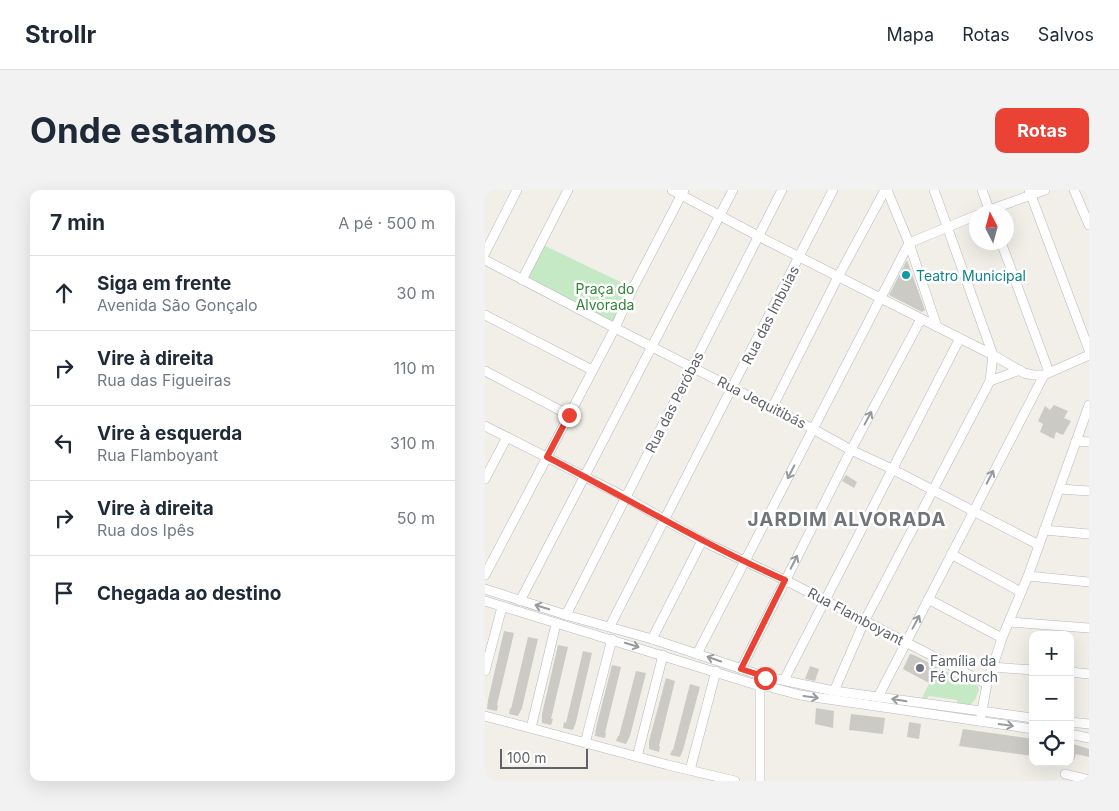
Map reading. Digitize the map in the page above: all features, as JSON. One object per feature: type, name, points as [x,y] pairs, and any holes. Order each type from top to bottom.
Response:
[{"type":"street","points":[[485,253],[517,190]]},
{"type":"street","points":[[523,280],[568,190]]},
{"type":"street","points":[[672,190],[683,193],[758,236],[1020,370],[1033,375],[1047,373],[1089,355]]},
{"type":"street","points":[[520,601],[733,190]]},
{"type":"street","name":"Rua das Peróbas","points":[[565,615],[782,190]]},
{"type":"street","name":"Rua das Imbuias","points":[[610,626],[833,190]]},
{"type":"street","points":[[886,190],[909,243],[937,327]]},
{"type":"street","points":[[772,408],[838,277],[886,190]]},
{"type":"street","points":[[835,690],[864,622],[990,381],[993,355],[934,190]]},
{"type":"street","points":[[982,190],[986,205]]},
{"type":"street","points":[[1003,205],[1030,192],[1045,190]]},
{"type":"street","points":[[1075,190],[1089,225]]},
{"type":"street","points":[[1030,192],[1089,350]]},
{"type":"street","points":[[485,575],[615,328],[633,288],[683,193]]},
{"type":"street","points":[[697,654],[909,243],[969,218]]},
{"type":"street","points":[[1004,250],[1047,373]]},
{"type":"street","name":"Rua Jequitibás","points":[[485,260],[851,450],[892,469],[1039,545]]},
{"type":"street","points":[[485,315],[592,370]]},
{"type":"street","points":[[741,669],[851,450],[921,319]]},
{"type":"street","points":[[784,680],[959,338]]},
{"type":"street","points":[[990,381],[1020,370]]},
{"type":"street","points":[[485,371],[569,415]]},
{"type":"street","points":[[878,696],[1034,394],[1047,373]]},
{"type":"street","points":[[1033,375],[1034,394]]},
{"type":"street","points":[[981,716],[987,684],[1002,638],[1028,576],[1089,405]]},
{"type":"street","name":"Rua Flamboyant","points":[[485,426],[625,497],[702,541],[824,599],[864,622],[987,684]]},
{"type":"street","points":[[485,479],[507,437]]},
{"type":"street","points":[[1076,441],[1089,442]]},
{"type":"street","points":[[1060,489],[1089,491]]},
{"type":"street","points":[[1044,530],[1089,534]]},
{"type":"street","points":[[652,639],[702,541]]},
{"type":"street","points":[[951,554],[1021,592]]},
{"type":"street","points":[[1028,576],[1089,582]]},
{"type":"street","points":[[485,589],[565,615],[652,639],[741,669],[761,681],[784,680],[878,696],[930,709]]},
{"type":"street","points":[[928,599],[1002,638]]},
{"type":"street","points":[[485,601],[715,671],[761,681],[800,695],[981,716],[1029,727]]},
{"type":"street","points":[[485,671],[502,607]]},
{"type":"street","points":[[1009,622],[1089,628]]},
{"type":"street","points":[[531,728],[556,624]]},
{"type":"street","points":[[585,743],[612,639]]},
{"type":"street","points":[[637,757],[663,655]]},
{"type":"street","points":[[992,667],[1029,670]]},
{"type":"street","points":[[690,770],[715,671]]},
{"type":"street","points":[[1074,672],[1089,674]]},
{"type":"street","points":[[760,781],[761,681]]},
{"type":"street","points":[[485,716],[735,781]]},
{"type":"street","points":[[981,716],[1029,718]]},
{"type":"street","points":[[1074,723],[1089,724]]},
{"type":"street","points":[[1074,735],[1089,738]]},
{"type":"street","points":[[1065,774],[1089,780]]},
{"type":"green space","name":"Praça do Alvorada","points":[[543,245],[631,287],[613,323],[528,280]]},
{"type":"green space","points":[[938,665],[943,667],[943,670],[961,678],[964,675],[976,683],[979,689],[975,700],[969,706],[957,704],[957,700],[929,696],[926,699],[922,698]]},
{"type":"building","name":"Teatro Municipal","points":[[907,260],[925,310],[922,312],[889,295]]},
{"type":"building","points":[[1054,405],[1068,411],[1064,418],[1071,421],[1063,435],[1056,432],[1054,439],[1040,432],[1043,424],[1038,421],[1045,406],[1050,410]]},
{"type":"building","points":[[846,475],[857,482],[854,488],[842,481]]},
{"type":"building","points":[[504,631],[514,633],[497,711],[487,709]]},
{"type":"building","points":[[528,637],[538,639],[522,708],[518,716],[509,714]]},
{"type":"building","points":[[558,645],[568,647],[551,725],[542,723],[542,714]]},
{"type":"building","points":[[583,651],[592,653],[573,730],[563,728],[564,722],[566,723]]},
{"type":"building","name":"Família da Fé Church","points":[[910,654],[937,667],[929,683],[903,669]]},
{"type":"building","points":[[612,665],[621,667],[605,738],[595,736]]},
{"type":"building","points":[[810,666],[819,669],[815,681],[805,679]]},
{"type":"building","points":[[636,671],[646,673],[630,736],[626,744],[616,741],[619,736]]},
{"type":"building","points":[[666,678],[675,681],[659,752],[649,749],[649,741]]},
{"type":"building","points":[[690,684],[700,687],[683,750],[680,757],[670,755],[673,750]]},
{"type":"building","points":[[816,708],[834,711],[833,728],[815,724]]},
{"type":"building","points":[[851,714],[885,718],[883,734],[849,730]]},
{"type":"building","points":[[909,722],[921,724],[919,739],[907,737]]},
{"type":"building","points":[[963,729],[1029,738],[1029,755],[959,746]]},
{"type":"building","points":[[1074,744],[1089,749],[1089,757],[1076,754],[1074,760]]},
{"type":"place","name":"Teatro Municipal","points":[[906,275]]},
{"type":"place","name":"Família da Fé Church","points":[[920,668]]},
{"type":"district","name":"JARDIM ALVORADA","points":[[847,519]]},
{"type":"route","points":[[569,415],[547,457],[625,497],[702,541],[785,580],[741,669],[765,678]]}]
